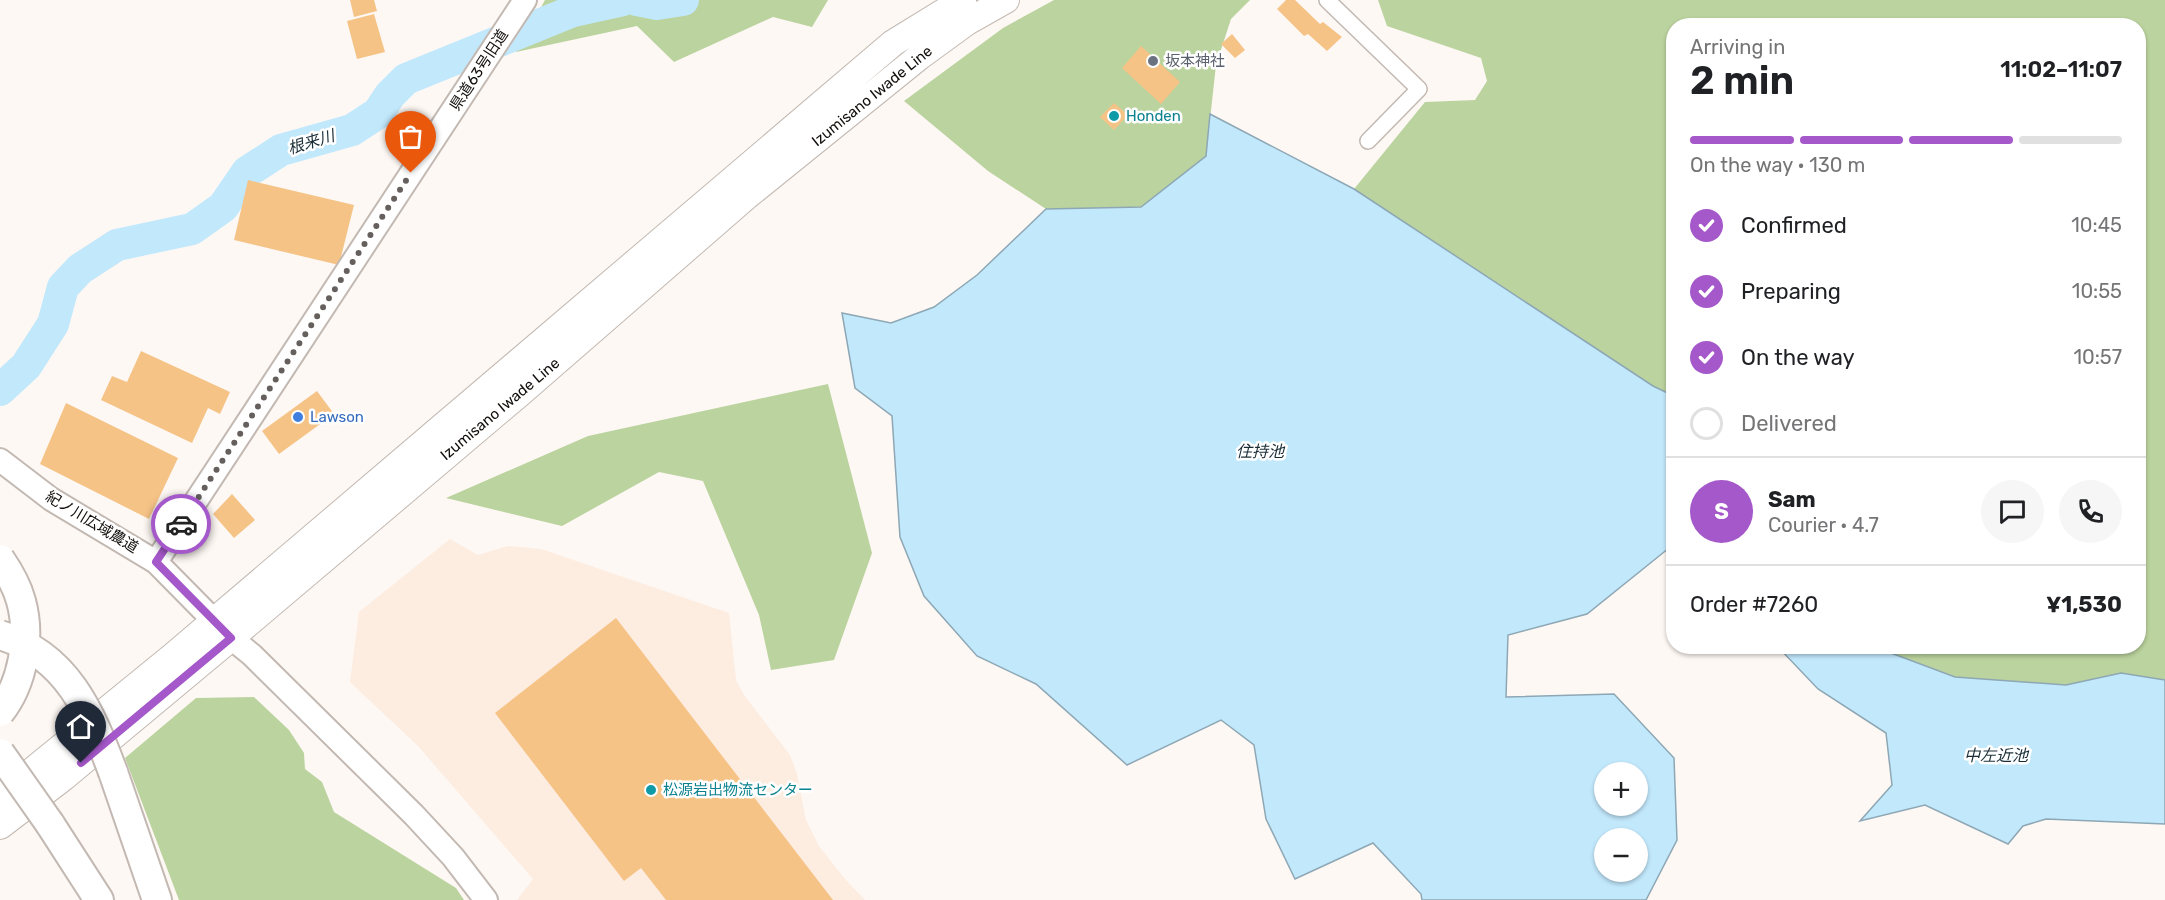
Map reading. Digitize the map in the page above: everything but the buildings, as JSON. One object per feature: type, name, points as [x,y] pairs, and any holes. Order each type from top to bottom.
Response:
[{"type":"highway","points":[[0,559],[11,576],[21,600],[25,626],[23,656],[17,680],[0,712]]},
{"type":"highway","points":[[0,635],[19,640],[41,654],[61,671],[90,716],[157,900]]},
{"type":"highway","points":[[0,753],[50,824],[99,900]]},
{"type":"main road","name":"Izumisano Iwade Line","points":[[0,826],[63,778],[222,629],[893,43],[963,0]]},
{"type":"main road","name":"Izumisano Iwade Line","points":[[0,797],[222,629],[518,394],[747,196],[919,57],[968,22],[1006,0]]},
{"type":"street","name":"県道63号旧道","points":[[156,562],[525,0]]},
{"type":"street","points":[[1327,0],[1419,89],[1368,141]]},
{"type":"street","name":"紀ノ川広域農道","points":[[0,460],[51,499],[156,562],[414,815],[453,857],[486,900]]},
{"type":"shaded area","points":[[450,539],[478,555],[508,546],[541,549],[729,613],[736,680],[744,695],[790,755],[797,774],[806,820],[819,846],[865,900],[517,900],[533,879],[418,746],[350,682],[359,612]]},
{"type":"green space","points":[[545,0],[828,0],[812,27],[773,17],[674,62],[637,26],[516,52]]},
{"type":"green space","points":[[1054,0],[1250,0],[1231,19],[1216,65],[1206,156],[1141,207],[1046,209],[988,171],[904,101],[1003,28]]},
{"type":"green space","points":[[1378,0],[2165,0],[2165,680],[2121,673],[2066,685],[1955,677],[1894,654],[2146,654],[2146,18],[1666,18],[1666,392],[1653,386],[1354,189],[1425,102],[1475,100],[1487,81],[1481,58],[1387,26]]},
{"type":"green space","points":[[828,384],[872,553],[834,660],[771,670],[759,615],[703,481],[659,472],[562,526],[446,498],[588,436]]},
{"type":"green space","points":[[254,697],[289,730],[304,753],[305,769],[322,782],[334,812],[456,888],[464,900],[179,900],[125,758],[196,698]]},
{"type":"water","name":"住持池","points":[[1210,114],[1354,189],[1653,386],[1666,392],[1666,550],[1587,614],[1508,635],[1506,697],[1614,694],[1674,758],[1677,840],[1646,900],[1422,900],[1421,894],[1373,843],[1295,879],[1266,819],[1254,745],[1221,720],[1127,765],[1036,684],[977,656],[924,596],[900,537],[892,416],[855,388],[842,313],[891,323],[934,307],[977,275],[1046,209],[1141,207],[1206,156]]},
{"type":"water","name":"中左近池","points":[[1785,654],[1894,654],[1955,677],[2066,685],[2121,673],[2165,680],[2165,824],[2046,819],[2023,826],[2008,844],[1925,805],[1860,821],[1892,785],[1886,733],[1818,689]]},
{"type":"waterway","name":"根来川","points":[[0,390],[26,366],[53,324],[63,287],[80,269],[117,245],[192,229],[223,207],[247,172],[281,150],[352,130],[378,113],[390,95],[406,79],[573,11],[623,0]]},
{"type":"waterway","name":"根来川","points":[[637,0],[657,4],[683,0]]},
{"type":"way so far","points":[[181,524],[411,173]]},
{"type":"place","name":"坂本神社","points":[[1153,61]]},
{"type":"place","name":"Honden","points":[[1114,116]]},
{"type":"place","name":"Lawson","points":[[298,417]]},
{"type":"place","name":"松源岩出物流センター","points":[[651,790]]},
{"type":"route","points":[[81,763],[231,638],[156,562],[181,524]]}]
